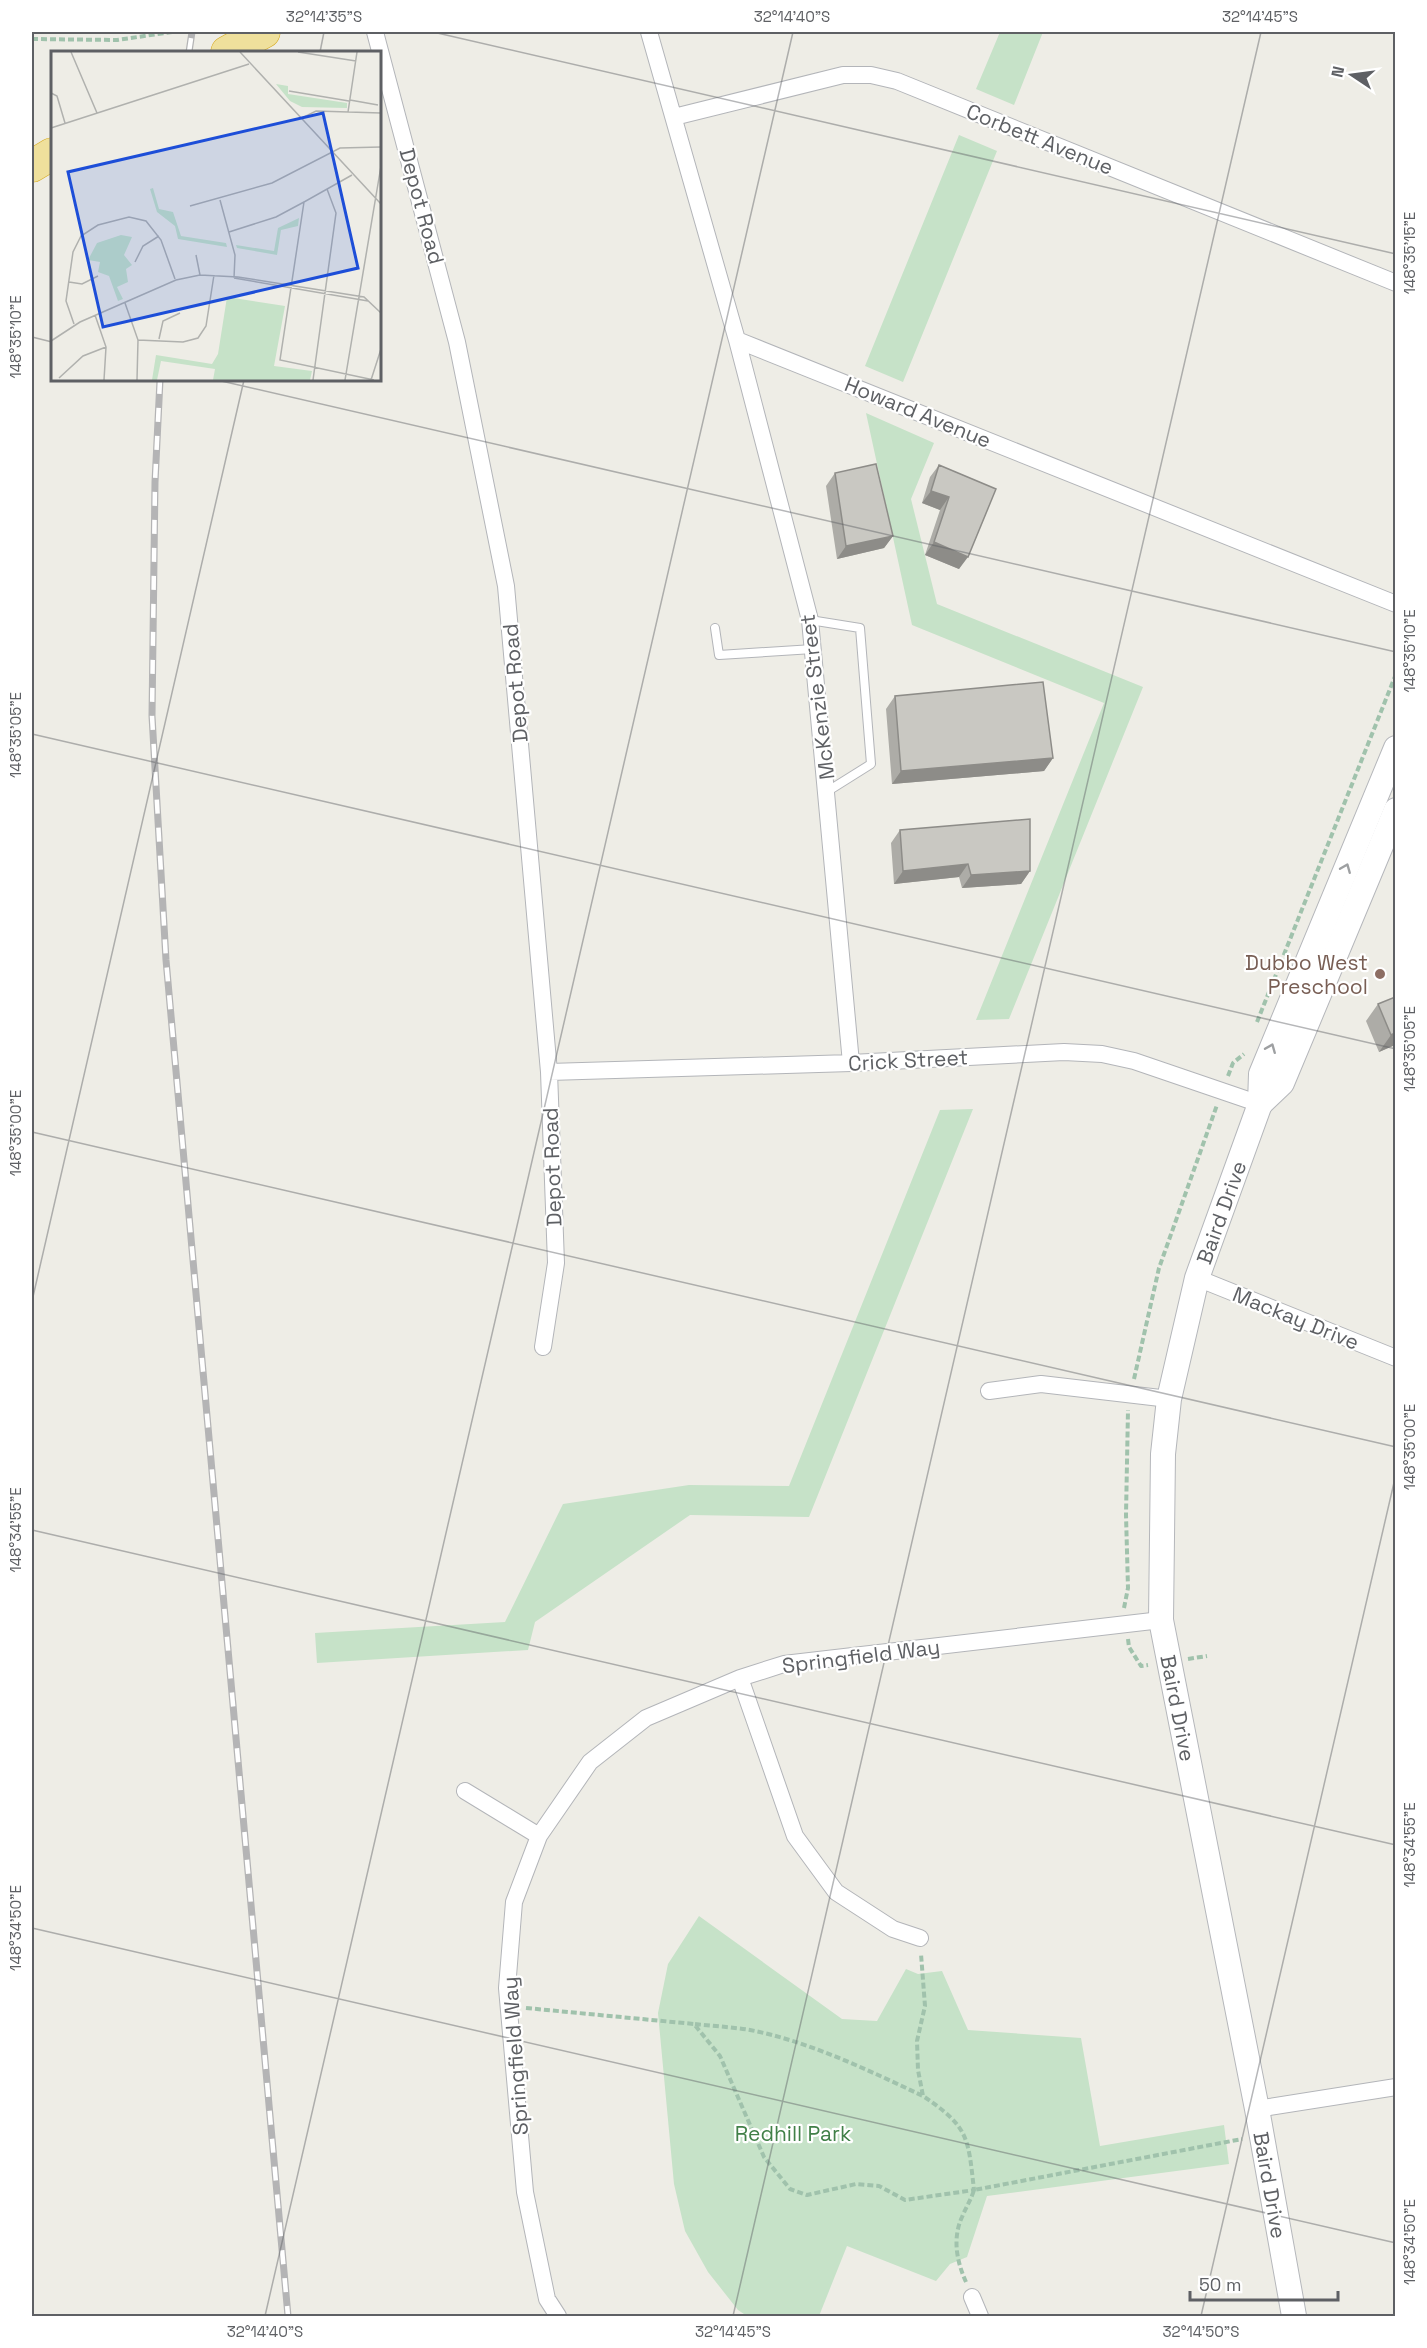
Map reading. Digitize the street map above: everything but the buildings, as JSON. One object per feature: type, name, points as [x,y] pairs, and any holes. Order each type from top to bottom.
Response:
[{"type":"highway","points":[[229,51],[264,32]]},
{"type":"highway","points":[[32,166],[51,155]]},
{"type":"street","name":"Depot Road","points":[[375,32],[380,51]]},
{"type":"street","points":[[649,32],[737,340]]},
{"type":"street","name":"Depot Road","points":[[381,55],[457,342],[506,586],[549,1072],[556,1263],[543,1347]]},
{"type":"street","name":"Corbett Avenue","points":[[675,117],[823,79],[871,75],[897,81],[1395,284]]},
{"type":"street","name":"Howard Avenue","points":[[737,340],[1395,604]]},
{"type":"street","name":"McKenzie Street","points":[[737,340],[810,620],[828,791],[850,1062]]},
{"type":"street","name":"Baird Drive","points":[[1294,2316],[1257,2109],[1161,1620],[1163,1454],[1169,1399],[1197,1278],[1260,1104],[1261,1074],[1395,748]]},
{"type":"street","name":"Baird Drive","points":[[1260,1104],[1282,1083],[1395,810]]},
{"type":"street","name":"Crick Street","points":[[549,1072],[1064,1052],[1102,1054],[1164,1070],[1260,1104]]},
{"type":"street","name":"Mackay Drive","points":[[1197,1278],[1395,1358]]},
{"type":"street","points":[[989,1391],[1041,1384],[1169,1399]]},
{"type":"street","name":"Springfield Way","points":[[558,2316],[548,2299],[525,2192],[507,1988],[514,1902],[539,1836],[590,1762],[646,1718],[740,1678],[784,1664],[1161,1620]]},
{"type":"street","points":[[740,1678],[795,1836],[836,1892],[893,1929],[920,1938]]},
{"type":"street","points":[[465,1791],[539,1836]]},
{"type":"street","points":[[1257,2109],[1395,2087]]},
{"type":"street","points":[[972,2297],[980,2316]]},
{"type":"lane","points":[[810,620],[860,628],[871,764],[828,791]]},
{"type":"lane","points":[[715,628],[719,655],[814,649]]},
{"type":"path","points":[[32,39],[117,40],[172,32]]},
{"type":"path","points":[[920,1938],[925,2006],[917,2050],[923,2097]]},
{"type":"path","points":[[508,2006],[750,2030],[780,2037],[867,2070],[923,2097],[959,2124],[969,2151],[974,2190],[956,2237],[958,2264],[972,2297]]},
{"type":"path","points":[[694,2024],[720,2056],[764,2157],[790,2189],[807,2195],[855,2184],[879,2186],[905,2200],[974,2190],[1261,2136]]},
{"type":"green space","points":[[1000,32],[1043,32],[1014,105],[976,89]]},
{"type":"green space","points":[[959,135],[997,151],[903,382],[865,366]]},
{"type":"green space","points":[[866,413],[934,443],[911,499],[937,604],[1143,687],[1009,1019],[976,1020],[1104,703],[912,625]]},
{"type":"green space","points":[[973,1109],[809,1517],[690,1515],[535,1622],[528,1650],[317,1663],[315,1633],[505,1622],[563,1504],[689,1485],[789,1486],[940,1110]]},
{"type":"green space","name":"Redhill Park","points":[[699,1916],[842,2019],[877,2021],[906,1969],[918,1974],[942,1971],[968,2030],[1081,2038],[1100,2146],[1224,2125],[1229,2164],[987,2196],[967,2257],[950,2264],[936,2281],[847,2246],[819,2316],[747,2316],[738,2310],[708,2272],[685,2231],[674,2184],[658,2013],[668,1964]]},
{"type":"railway","points":[[189,51],[192,32]]},
{"type":"railway","points":[[160,381],[155,482],[152,716],[166,960],[288,2316]]},
{"type":"place","name":"Dubbo West Preschool","points":[[1380,974]]}]
